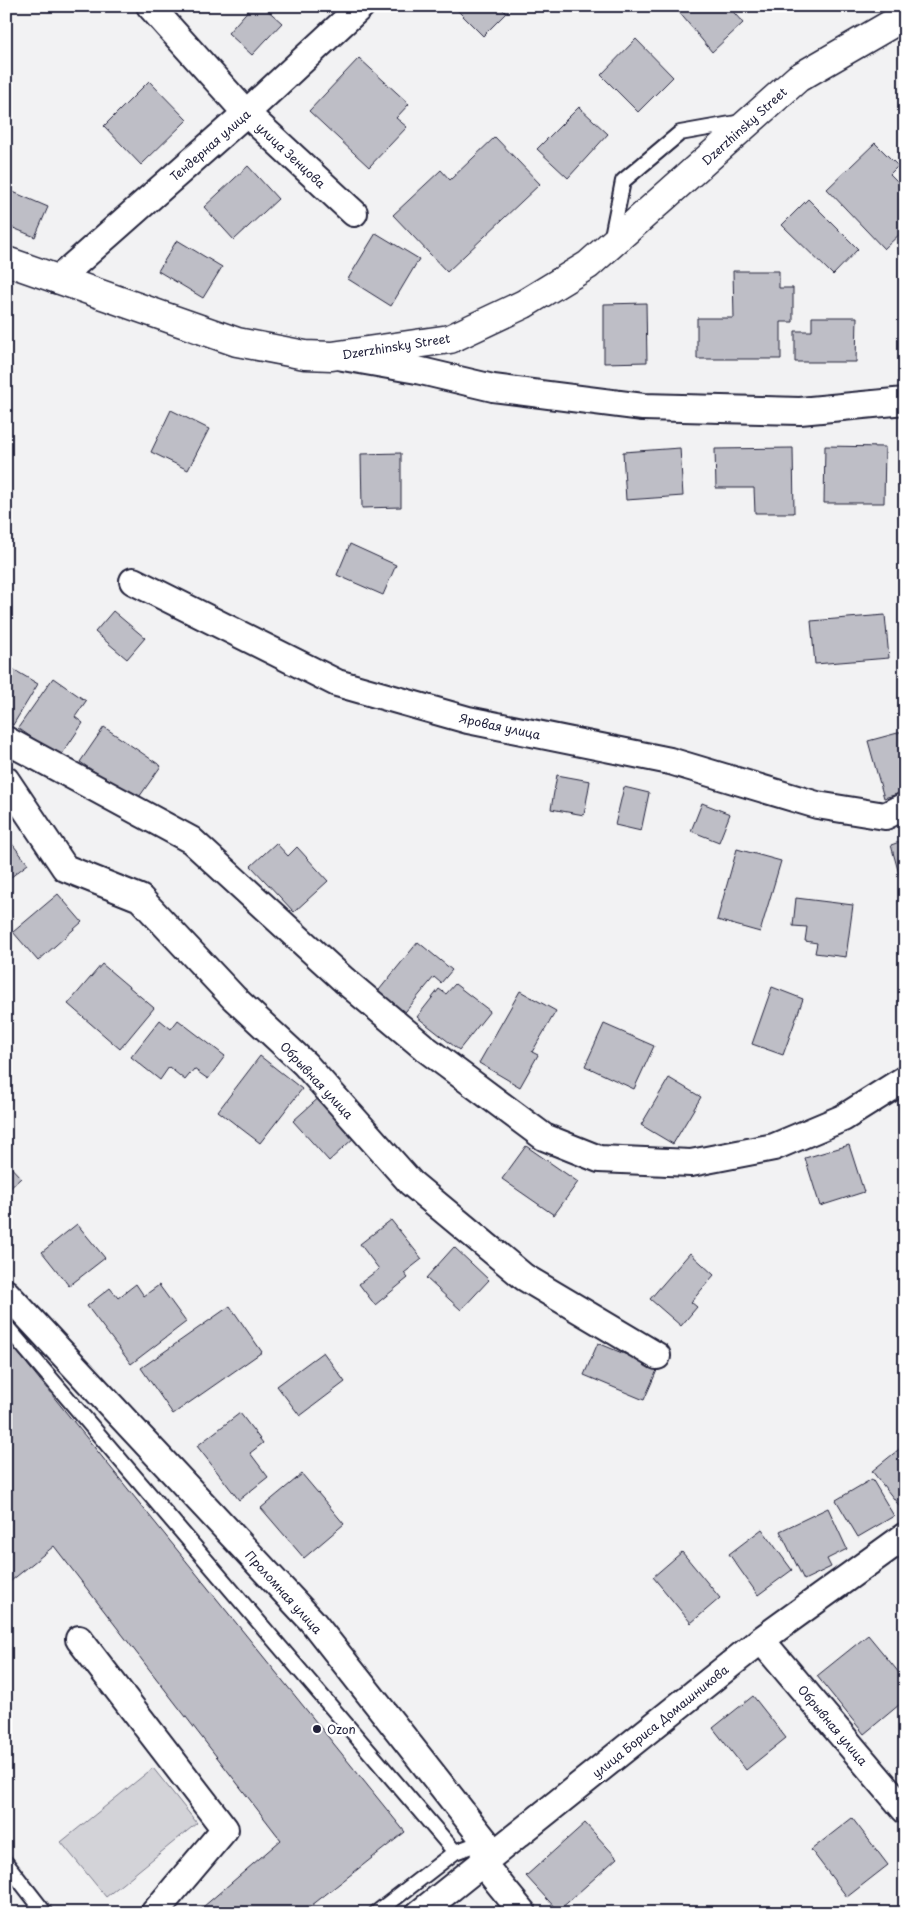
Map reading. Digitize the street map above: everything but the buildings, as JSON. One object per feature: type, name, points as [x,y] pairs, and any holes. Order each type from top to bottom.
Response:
[{"type":"street","name":"улица Зенцова","points":[[150,6],[246,113],[354,213]]},
{"type":"street","name":"Тендерная улица","points":[[57,280],[246,113],[360,6]]},
{"type":"street","name":"Dzerzhinsky Street","points":[[6,260],[57,280],[237,342],[305,355],[332,356],[450,339],[524,304],[588,265],[798,78],[905,16]]},
{"type":"street","points":[[332,356],[417,370],[493,388],[643,407],[800,411],[905,400]]},
{"type":"street","name":"Яровая улица","points":[[133,581],[337,684],[468,720],[670,761],[817,805],[895,811]]},
{"type":"street","points":[[6,740],[191,840],[344,980],[426,1049],[544,1137],[599,1159],[691,1163],[774,1147],[843,1118],[905,1079]]},
{"type":"street","name":"Обрывная улица","points":[[6,780],[65,868],[140,898],[234,998],[305,1064],[411,1183],[524,1277],[656,1356]]},
{"type":"street","name":"Проломная улица","points":[[6,1293],[312,1622],[484,1852],[523,1913]]},
{"type":"street","name":"улица Бориса Домашникова","points":[[420,1913],[484,1852],[761,1640],[905,1536]]},
{"type":"street","points":[[79,1639],[225,1829],[154,1913]]},
{"type":"street","name":"Обрывная улица","points":[[761,1640],[905,1810]]},
{"type":"lane","points":[[610,246],[623,181],[680,133],[750,120]]},
{"type":"lane","points":[[6,1326],[455,1852]]},
{"type":"lane","points":[[376,1913],[455,1852],[484,1852]]},
{"type":"lane","points":[[6,1863],[45,1913]]},
{"type":"shaded area","points":[[153,1768],[197,1823],[106,1897],[61,1842]]},
{"type":"place","name":"Ozon","points":[[317,1729]]}]
